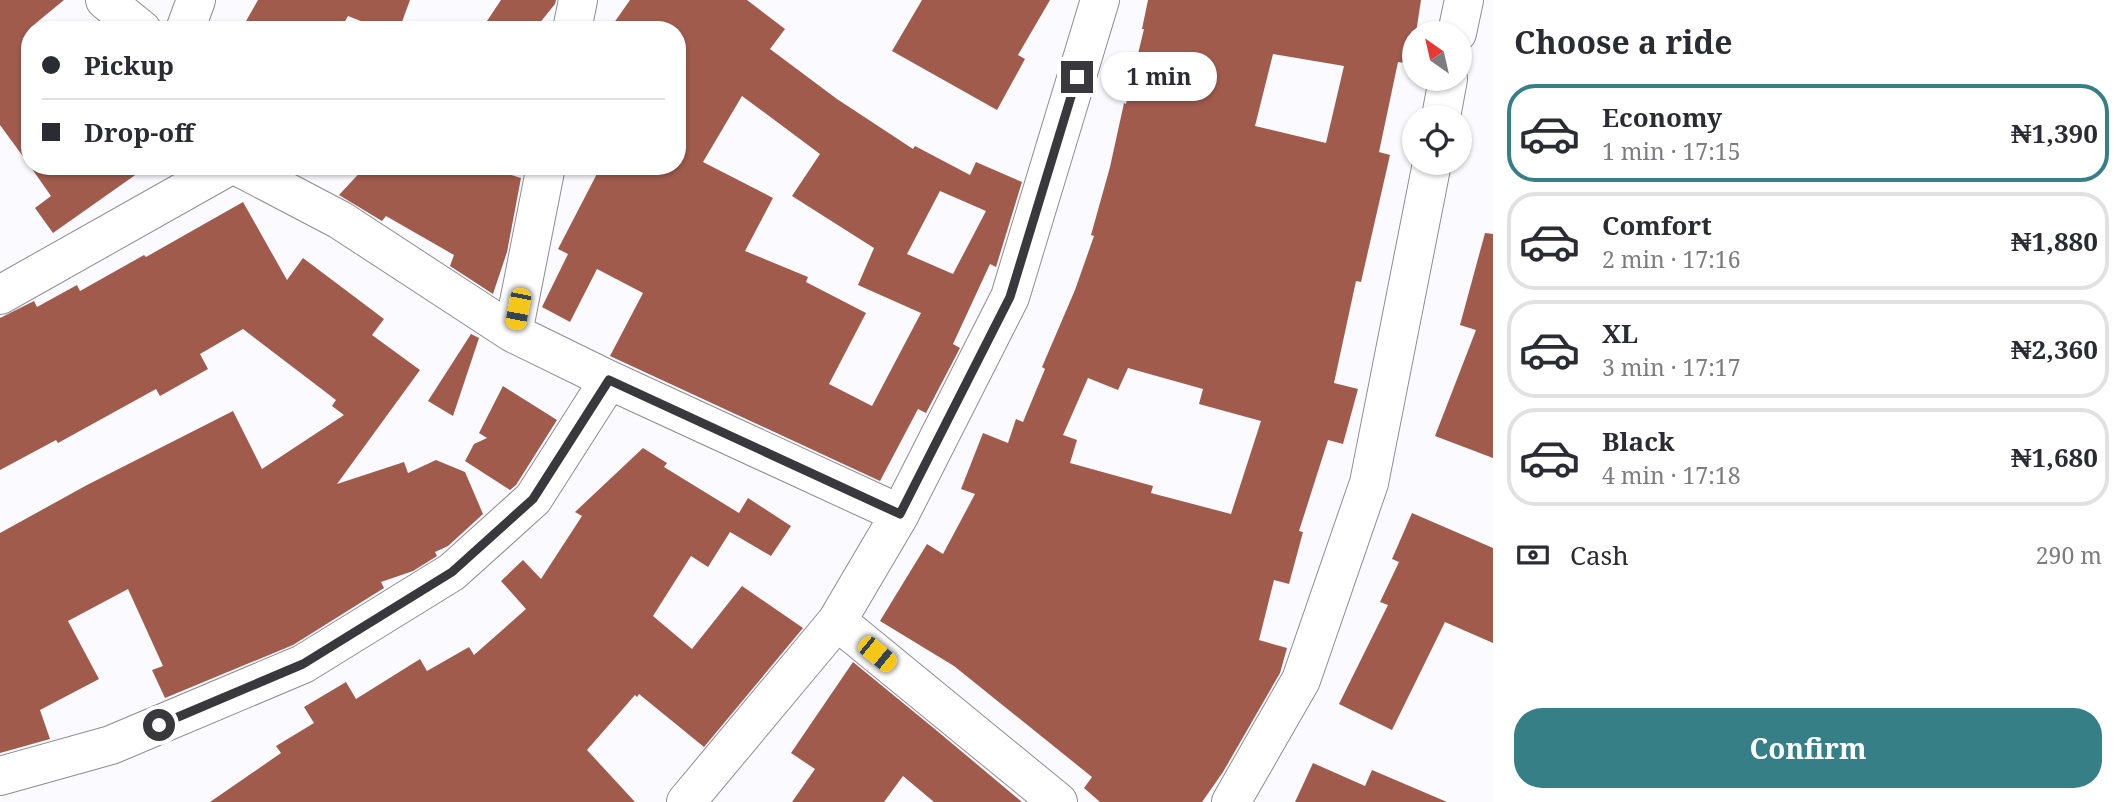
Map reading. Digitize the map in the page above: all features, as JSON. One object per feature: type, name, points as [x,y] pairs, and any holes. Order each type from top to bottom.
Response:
[{"type":"street","points":[[105,0],[131,21]]},
{"type":"street","points":[[188,21],[196,0]]},
{"type":"street","points":[[574,21],[578,0]]},
{"type":"street","points":[[685,802],[837,621],[900,514],[1010,297],[1100,0]]},
{"type":"street","points":[[1460,21],[1464,0]]},
{"type":"street","points":[[0,295],[213,175]]},
{"type":"street","points":[[254,175],[340,220],[513,333],[900,514]]},
{"type":"street","points":[[513,333],[544,175]]},
{"type":"street","points":[[1231,802],[1301,680],[1369,483],[1430,175]]},
{"type":"street","points":[[0,775],[111,745],[303,664],[452,572],[533,499],[609,380]]},
{"type":"street","points":[[837,621],[1058,802]]},
{"type":"building","points":[[0,0],[64,0],[38,21],[21,21],[21,154],[0,125]]},
{"type":"building","points":[[258,0],[410,0],[402,21],[361,21],[348,16],[345,21],[246,21]]},
{"type":"building","points":[[501,0],[556,0],[541,21],[487,21]]},
{"type":"building","points":[[630,0],[747,0],[785,29],[770,49],[837,99],[913,149],[915,146],[970,175],[976,162],[1022,182],[996,267],[990,264],[953,344],[960,348],[926,413],[918,409],[880,481],[610,356],[643,293],[597,269],[570,322],[542,307],[568,254],[558,249],[596,175],[686,175],[686,21],[615,21]],"holes":[[[742,96],[820,154],[792,196],[874,248],[858,285],[921,313],[872,406],[829,384],[866,313],[806,282],[808,277],[745,251],[773,198],[703,162]],[[940,191],[986,211],[953,274],[907,254]]]},
{"type":"building","points":[[922,0],[1050,0],[1018,55],[1025,59],[997,110],[892,51]]},
{"type":"building","points":[[1148,0],[1421,0],[1418,21],[1402,21],[1402,63],[1398,62],[1379,152],[1390,155],[1361,282],[1356,281],[1334,383],[1358,389],[1343,444],[1328,440],[1299,531],[1303,532],[1289,584],[1274,580],[1259,640],[1287,648],[1280,673],[1223,772],[1202,802],[1100,802],[1084,788],[1092,777],[954,666],[880,621],[927,544],[943,554],[975,494],[961,489],[983,433],[1008,443],[1016,419],[1023,422],[1094,236],[1091,235],[1144,29]],"holes":[[[1273,54],[1344,66],[1326,143],[1255,126]],[[1128,368],[1203,389],[1199,404],[1261,421],[1231,514],[1151,493],[1153,486],[1070,463],[1077,440],[1063,435],[1088,378],[1118,390]]]},
{"type":"building","points":[[36,175],[135,175],[53,233],[35,208],[51,196]]},
{"type":"building","points":[[358,175],[512,175],[521,178],[507,252],[493,294],[450,266],[454,255],[386,216],[382,221],[339,195]]},
{"type":"building","points":[[243,202],[287,280],[303,258],[384,319],[372,335],[420,370],[337,484],[404,462],[408,473],[436,460],[465,472],[483,514],[448,546],[435,552],[437,556],[413,571],[381,582],[384,588],[293,645],[165,698],[152,670],[163,666],[128,589],[68,621],[99,679],[40,710],[50,739],[0,753],[0,533],[87,485],[233,411],[262,469],[344,415],[332,406],[336,400],[243,329],[200,354],[208,369],[160,396],[156,389],[58,443],[56,440],[0,470],[0,318],[34,301],[37,307],[77,285],[80,291]]},
{"type":"building","points":[[1485,233],[1493,234],[1493,458],[1435,436],[1476,330],[1460,325]]},
{"type":"building","points":[[471,334],[479,338],[453,416],[428,401]]},
{"type":"building","points":[[503,386],[557,420],[516,485],[510,490],[465,461],[474,444],[487,438],[479,433]]},
{"type":"building","points":[[643,448],[667,463],[664,467],[739,513],[748,498],[791,526],[771,556],[730,532],[708,567],[691,556],[653,616],[692,649],[742,586],[803,628],[704,747],[639,694],[637,697],[635,695],[587,750],[635,802],[210,802],[281,753],[276,746],[314,723],[304,707],[346,682],[356,699],[420,659],[427,671],[469,647],[474,655],[526,609],[501,581],[523,560],[541,579],[582,516],[575,512]]},
{"type":"building","points":[[1412,513],[1493,548],[1493,643],[1445,622],[1392,730],[1339,704],[1388,605],[1380,602],[1399,562],[1392,559]]},
{"type":"building","points":[[853,662],[1022,802],[934,802],[903,776],[884,802],[792,802],[815,769],[791,753]]},
{"type":"building","points":[[1313,763],[1365,786],[1372,770],[1447,802],[1295,802]]},
{"type":"route","points":[[159,725],[303,664],[452,572],[533,499],[609,380],[900,514],[1010,297],[1077,77]]}]
